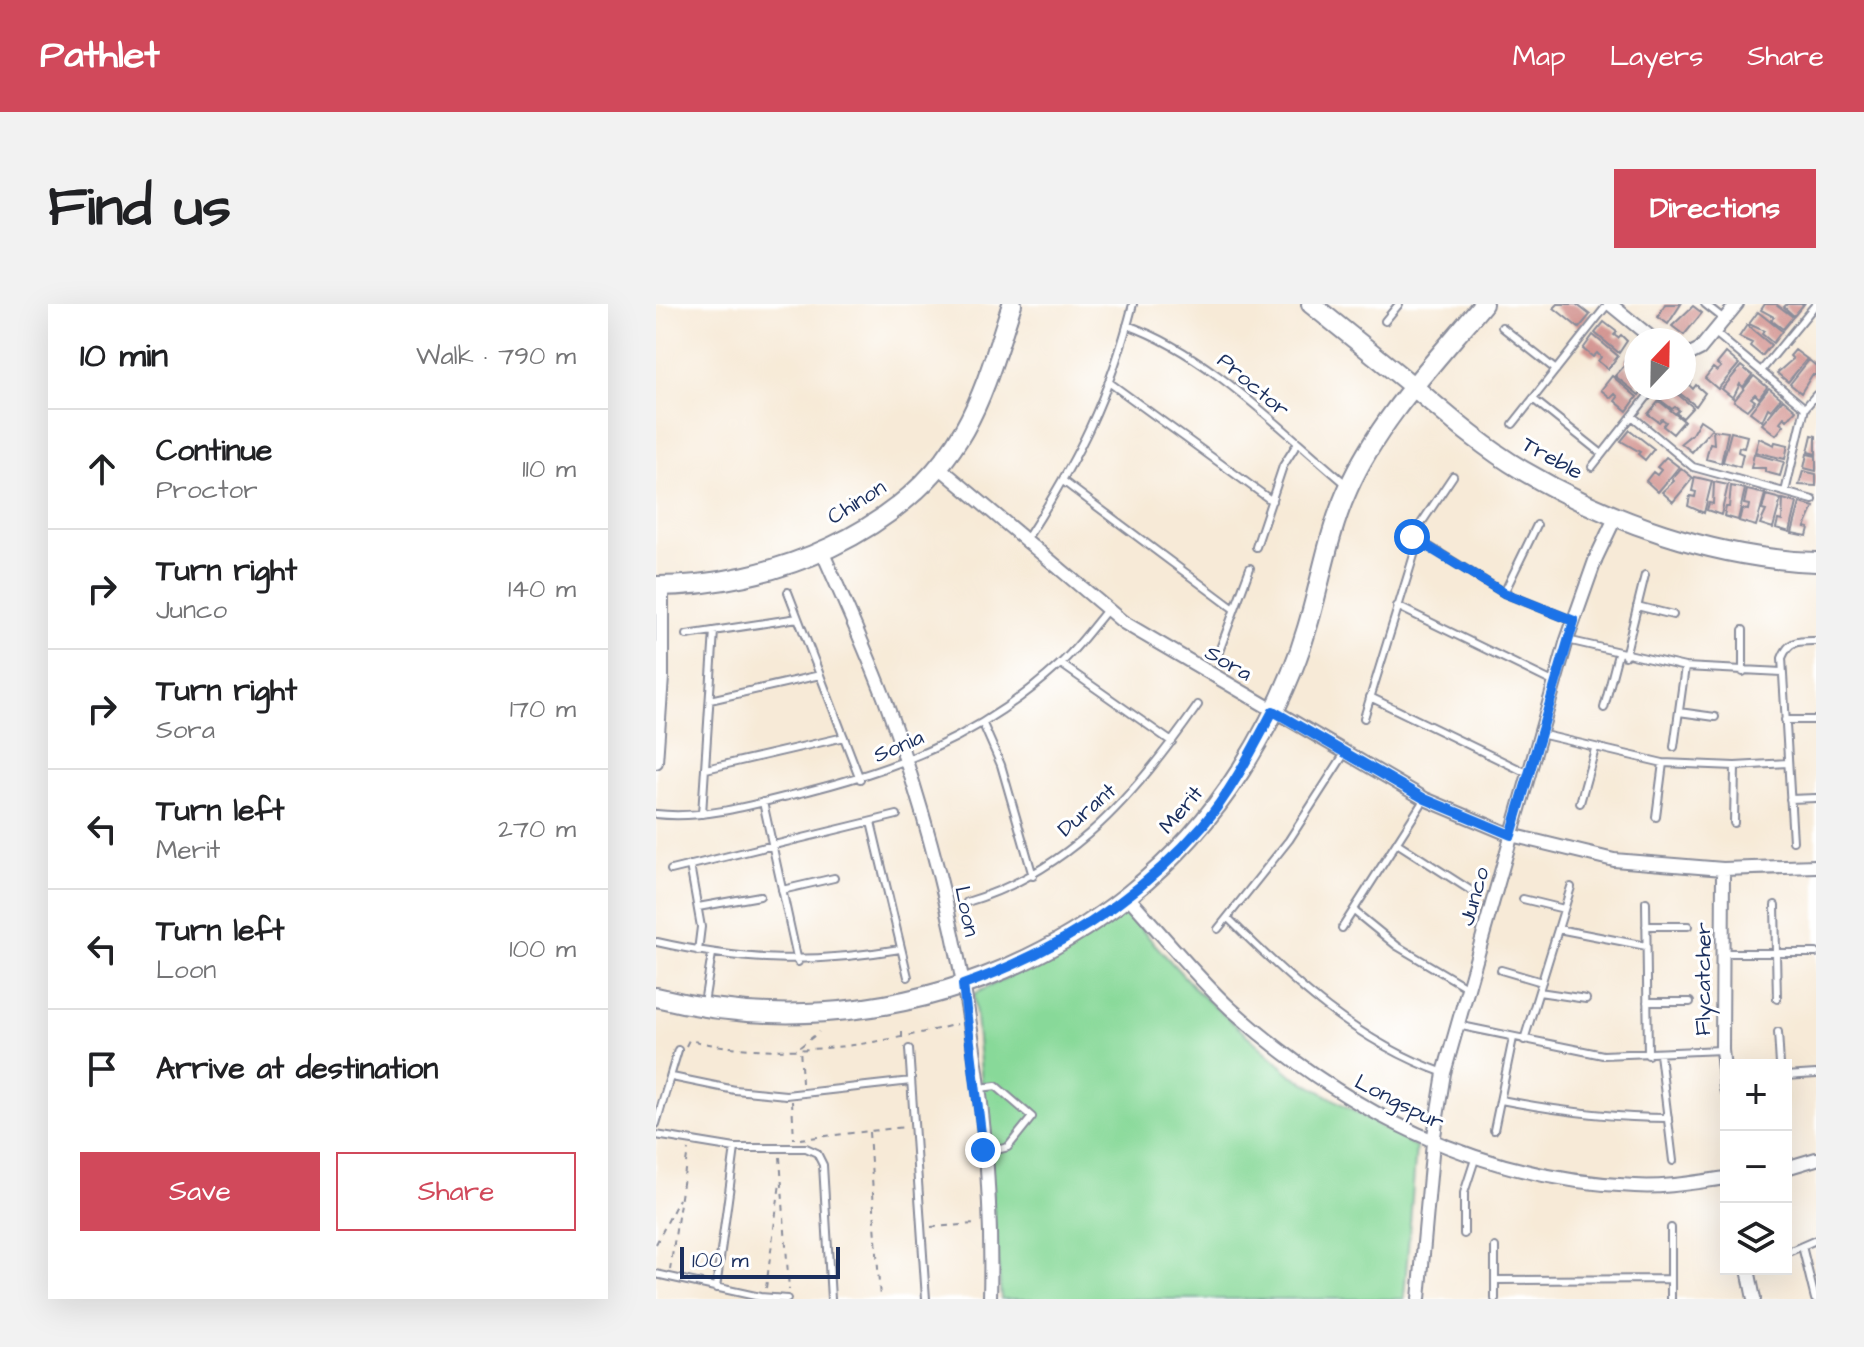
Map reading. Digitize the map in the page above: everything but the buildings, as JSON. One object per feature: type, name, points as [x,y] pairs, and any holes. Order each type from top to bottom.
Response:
[{"type":"street","name":"Chinon","points":[[659,586],[757,574],[822,551],[890,513],[939,467],[981,396],[1012,304]]},
{"type":"street","name":"Treble","points":[[1311,304],[1521,470],[1616,516],[1691,541],[1759,556],[1816,562]]},
{"type":"street","name":"Merit","points":[[656,997],[704,1007],[796,1015],[902,1004],[1020,965],[1128,897],[1203,824],[1242,769],[1296,660],[1338,512],[1349,487],[1385,424],[1483,304]]},
{"type":"street","points":[[1609,304],[1639,328]]},
{"type":"street","points":[[1696,351],[1737,304]]},
{"type":"street","name":"Sora","points":[[939,467],[1107,610],[1153,641],[1425,799],[1511,835],[1614,860],[1723,869],[1816,866]]},
{"type":"street","name":"Junco","points":[[1419,1299],[1433,1142],[1444,1073],[1567,640],[1616,516]]},
{"type":"street","name":"Loon","points":[[822,551],[883,695],[940,875],[969,1021],[983,1154],[990,1299]]},
{"type":"street","points":[[656,762],[662,677],[659,586]]},
{"type":"street","name":"Flycatcher","points":[[1723,869],[1720,953],[1723,1059]]},
{"type":"street","name":"Longspur","points":[[1128,897],[1229,1007],[1286,1056],[1345,1098],[1433,1142],[1582,1182],[1638,1187],[1720,1179]]},
{"type":"street","points":[[1792,1166],[1816,1159]]},
{"type":"street","points":[[1750,1275],[1754,1299]]},
{"type":"lane","points":[[1026,540],[1063,481],[1110,383],[1133,304]]},
{"type":"lane","points":[[1385,321],[1399,304]]},
{"type":"lane","points":[[1513,424],[1609,304]]},
{"type":"lane","points":[[1705,304],[1724,319]]},
{"type":"lane","points":[[1761,371],[1816,304]]},
{"type":"lane","name":"Proctor","points":[[1127,325],[1178,346],[1349,487]]},
{"type":"lane","points":[[1502,327],[1556,370]]},
{"type":"lane","points":[[1714,332],[1805,408]]},
{"type":"lane","points":[[1110,383],[1272,501]]},
{"type":"lane","points":[[1785,492],[1805,408],[1816,395]]},
{"type":"lane","points":[[1533,399],[1602,454]]},
{"type":"lane","points":[[1592,467],[1645,400]]},
{"type":"lane","points":[[1632,416],[1693,467],[1813,500]]},
{"type":"lane","points":[[1256,547],[1283,466],[1297,444]]},
{"type":"lane","points":[[1364,718],[1415,539],[1453,476]]},
{"type":"lane","points":[[1063,481],[1234,609]]},
{"type":"lane","points":[[1504,593],[1537,525]]},
{"type":"lane","points":[[1404,531],[1504,593],[1574,621]]},
{"type":"lane","points":[[1217,657],[1250,568]]},
{"type":"lane","points":[[1604,708],[1645,575]]},
{"type":"lane","points":[[788,592],[860,779]]},
{"type":"lane","points":[[1397,606],[1555,683]]},
{"type":"lane","points":[[1637,606],[1673,615]]},
{"type":"lane","name":"Sonia","points":[[656,814],[702,814],[763,802],[860,779],[906,763],[983,724],[1061,664],[1107,610]]},
{"type":"lane","points":[[687,635],[798,618]]},
{"type":"lane","points":[[1743,630],[1743,672]]},
{"type":"lane","points":[[702,814],[714,631]]},
{"type":"lane","points":[[1567,640],[1685,667],[1782,672]]},
{"type":"lane","points":[[1793,841],[1782,672],[1786,646],[1795,641],[1816,641]]},
{"type":"lane","points":[[1061,664],[1172,742]]},
{"type":"lane","points":[[1674,747],[1685,667]]},
{"type":"lane","points":[[710,700],[820,675]]},
{"type":"lane","points":[[1370,697],[1529,774]]},
{"type":"lane","name":"Durant","points":[[967,902],[997,893],[1033,876],[1108,816],[1142,783],[1198,705]]},
{"type":"lane","points":[[1679,712],[1715,717]]},
{"type":"lane","points":[[1785,720],[1816,720]]},
{"type":"lane","points":[[983,724],[1001,765],[1033,876]]},
{"type":"lane","points":[[1540,734],[1663,763],[1735,766],[1788,763]]},
{"type":"lane","points":[[706,769],[844,737]]},
{"type":"lane","points":[[1580,803],[1595,749]]},
{"type":"lane","points":[[1218,929],[1289,840],[1345,753]]},
{"type":"lane","points":[[1656,817],[1663,763]]},
{"type":"lane","points":[[1734,823],[1735,766]]},
{"type":"lane","points":[[1790,799],[1816,798]]},
{"type":"lane","points":[[1342,928],[1425,799]]},
{"type":"lane","points":[[763,802],[798,962]]},
{"type":"lane","points":[[671,870],[897,815]]},
{"type":"lane","points":[[871,822],[908,977]]},
{"type":"lane","points":[[1397,843],[1470,890]]},
{"type":"lane","points":[[690,865],[701,932],[698,951]]},
{"type":"lane","points":[[782,890],[834,878]]},
{"type":"lane","points":[[1524,1040],[1571,887]]},
{"type":"lane","points":[[698,907],[760,896]]},
{"type":"lane","points":[[1523,899],[1564,909]]},
{"type":"lane","points":[[1646,902],[1648,1055]]},
{"type":"lane","points":[[1775,905],[1777,999]]},
{"type":"lane","points":[[1354,911],[1397,946],[1468,988]]},
{"type":"lane","points":[[1228,918],[1317,1002],[1364,1036],[1415,1063],[1444,1073]]},
{"type":"lane","points":[[1646,926],[1688,926]]},
{"type":"lane","points":[[1558,929],[1646,946]]},
{"type":"lane","points":[[657,942],[712,954],[798,962],[900,949]]},
{"type":"lane","points":[[1720,953],[1816,953]]},
{"type":"lane","points":[[704,1007],[712,954]]},
{"type":"lane","points":[[1501,970],[1542,982]]},
{"type":"lane","points":[[1539,992],[1586,999]]},
{"type":"lane","points":[[1647,1002],[1690,1002]]},
{"type":"lane","points":[[1457,1025],[1603,1055],[1722,1050]]},
{"type":"lane","points":[[1778,1032],[1780,1059]]},
{"type":"lane","points":[[1494,1130],[1513,1038]]},
{"type":"lane","points":[[909,1049],[926,1299]]},
{"type":"lane","points":[[656,1124],[678,1050]]},
{"type":"lane","points":[[1660,1054],[1673,1161]]},
{"type":"lane","points":[[1792,1076],[1816,1074]]},
{"type":"lane","points":[[672,1077],[735,1090],[792,1094],[911,1081]]},
{"type":"lane","points":[[977,1089],[996,1086],[1032,1117],[1008,1147],[983,1154]]},
{"type":"lane","points":[[1501,1100],[1582,1114],[1668,1118]]},
{"type":"lane","points":[[656,1135],[735,1148],[795,1148],[817,1153],[823,1165],[831,1299]]},
{"type":"lane","points":[[716,1288],[735,1148]]},
{"type":"lane","points":[[1464,1234],[1464,1193],[1476,1156]]},
{"type":"lane","points":[[1671,1228],[1671,1299]]},
{"type":"lane","points":[[1792,1250],[1816,1240]]},
{"type":"lane","points":[[1802,1246],[1815,1299]]},
{"type":"lane","points":[[1495,1247],[1495,1299]]},
{"type":"lane","points":[[656,1274],[716,1288],[788,1299]]},
{"type":"lane","points":[[1495,1280],[1671,1279]]},
{"type":"path","points":[[678,1050],[685,1050],[689,1040],[750,1048],[800,1049],[902,1038],[969,1021]]},
{"type":"path","points":[[800,1049],[819,1032]]},
{"type":"path","points":[[800,1049],[802,1093]]},
{"type":"path","points":[[792,1094],[795,1148]]},
{"type":"path","points":[[794,1139],[914,1125]]},
{"type":"path","points":[[869,1132],[880,1299]]},
{"type":"path","points":[[669,1277],[689,1140]]},
{"type":"path","points":[[779,1148],[788,1299]]},
{"type":"path","points":[[765,1297],[781,1177]]},
{"type":"path","points":[[656,1244],[681,1194]]},
{"type":"path","points":[[921,1228],[987,1223]]},
{"type":"green space","points":[[1124,910],[1198,992],[1292,1075],[1416,1147],[1404,1299],[1001,1299],[974,994],[1061,950]]},
{"type":"route","points":[[983,1150],[963,985],[1020,965],[1081,930],[1128,897],[1203,824],[1242,769],[1273,711],[1425,799],[1511,835],[1574,621],[1504,593],[1412,537]]}]
